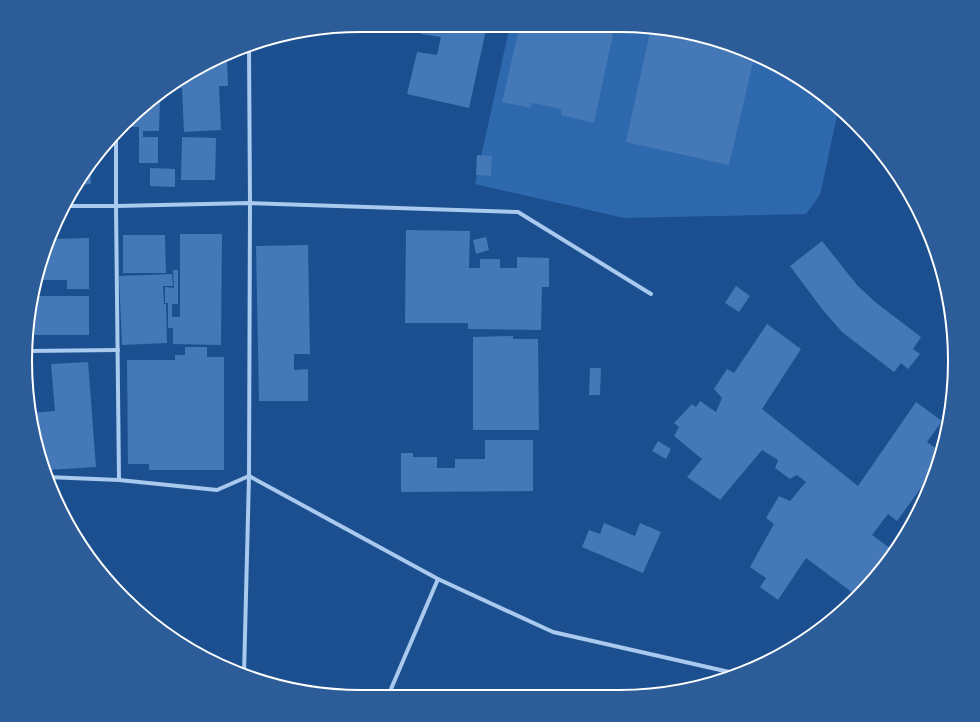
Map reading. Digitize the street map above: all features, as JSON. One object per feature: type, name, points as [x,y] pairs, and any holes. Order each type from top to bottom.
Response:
[{"type":"street","points":[[244,669],[249,476],[249,51]]},
{"type":"street","points":[[116,142],[119,480]]},
{"type":"street","points":[[71,206],[250,203],[518,212],[651,294]]},
{"type":"street","points":[[32,352],[118,350]]},
{"type":"street","points":[[53,477],[119,480],[217,490],[249,476]]},
{"type":"street","points":[[249,476],[438,579],[553,632],[728,672]]},
{"type":"street","points":[[391,690],[438,579]]},
{"type":"shaded area","points":[[508,32],[641,33],[683,38],[704,43],[745,57],[784,76],[802,87],[837,115],[820,195],[806,214],[624,218],[475,184]]},
{"type":"building","points":[[421,32],[485,32],[469,108],[407,94],[417,52],[437,55],[441,37],[421,34]]},
{"type":"building","points":[[518,32],[610,32],[613,34],[594,123],[561,115],[562,109],[532,103],[531,108],[502,102]]},
{"type":"building","points":[[650,34],[683,38],[704,43],[725,49],[753,61],[729,165],[626,142]]},
{"type":"building","points":[[227,61],[228,86],[219,86],[221,130],[184,132],[182,88],[176,88],[196,76]]},
{"type":"building","points":[[160,101],[159,131],[143,131],[143,137],[158,137],[158,163],[139,163],[139,127],[129,127]]},
{"type":"building","points":[[182,137],[216,138],[215,180],[181,180]]},
{"type":"building","points":[[477,155],[492,156],[491,176],[476,175]]},
{"type":"building","points":[[150,168],[175,169],[175,187],[150,186]]},
{"type":"building","points":[[90,174],[91,184],[83,185]]},
{"type":"building","points":[[406,230],[470,231],[469,268],[480,268],[480,259],[500,259],[500,268],[517,268],[517,257],[549,258],[549,287],[542,287],[541,330],[468,329],[468,323],[405,323]]},
{"type":"building","points":[[180,234],[222,234],[221,345],[173,344],[173,328],[168,328],[168,303],[165,303],[165,287],[174,288],[173,270],[178,270],[178,304],[172,304],[172,317],[180,317]]},
{"type":"building","points":[[123,235],[165,235],[166,273],[123,273]]},
{"type":"building","points":[[486,237],[489,250],[476,254],[473,240]]},
{"type":"building","points":[[89,238],[89,289],[67,289],[67,280],[42,280],[55,239]]},
{"type":"building","points":[[822,241],[857,285],[875,302],[921,337],[913,349],[920,354],[908,369],[901,363],[894,372],[842,332],[822,309],[790,266]]},
{"type":"building","points":[[308,245],[310,354],[294,354],[294,370],[308,369],[308,401],[259,401],[256,246]]},
{"type":"building","points":[[172,274],[173,286],[163,286],[164,304],[166,304],[167,343],[122,345],[119,276]]},
{"type":"building","points":[[736,286],[750,296],[739,312],[725,303]]},
{"type":"building","points":[[38,296],[89,296],[89,335],[33,335]]},
{"type":"building","points":[[767,324],[801,349],[762,409],[858,486],[916,402],[942,421],[927,442],[936,449],[925,483],[897,521],[888,514],[872,535],[890,548],[853,593],[806,558],[778,600],[760,587],[766,578],[750,567],[774,524],[766,518],[779,496],[790,501],[806,482],[797,475],[790,479],[775,468],[778,460],[762,450],[720,500],[687,477],[702,459],[674,436],[679,427],[674,423],[692,404],[696,407],[700,401],[716,412],[722,398],[714,389],[727,369],[734,373]]},
{"type":"building","points":[[513,336],[513,339],[538,339],[539,430],[473,430],[473,337]]},
{"type":"building","points":[[185,347],[207,347],[207,357],[224,357],[224,470],[149,470],[149,464],[128,464],[127,360],[175,360],[175,355],[185,355]]},
{"type":"building","points":[[88,362],[96,467],[50,470],[43,446],[36,413],[55,411],[51,364]]},
{"type":"building","points":[[590,368],[601,368],[600,395],[589,395]]},
{"type":"building","points":[[485,440],[533,440],[533,491],[401,492],[401,453],[413,453],[413,457],[437,457],[437,468],[455,468],[455,459],[485,459]]},
{"type":"building","points":[[658,441],[671,449],[666,459],[652,451]]},
{"type":"building","points":[[604,523],[635,536],[640,523],[661,532],[643,573],[582,547],[589,530],[600,534]]}]
